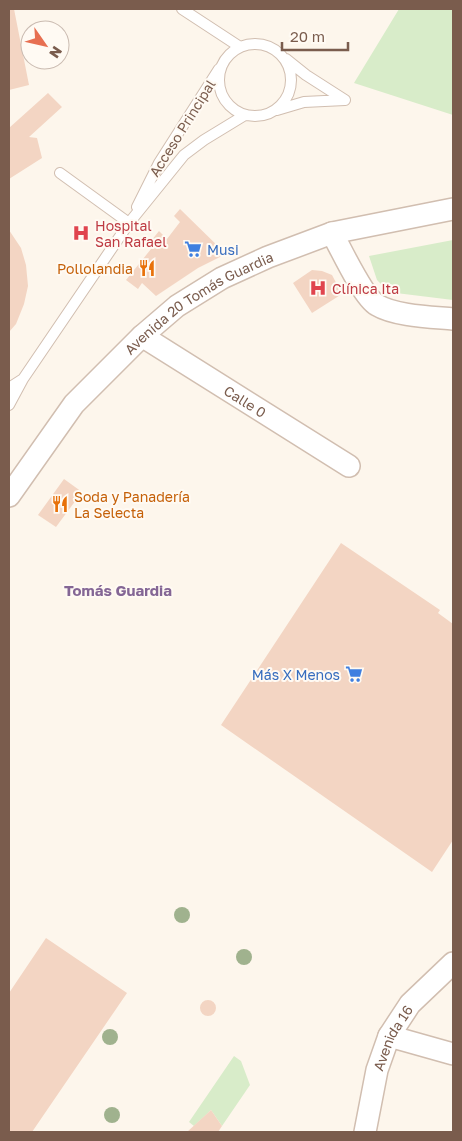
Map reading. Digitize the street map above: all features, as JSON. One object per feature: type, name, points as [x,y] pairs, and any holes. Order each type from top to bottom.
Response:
[{"type":"street","name":"Avenida 20 Tomás Guardia","points":[[9,496],[74,404],[142,336],[177,306],[222,278],[268,257],[332,233],[453,209]]},
{"type":"street","points":[[332,233],[366,294],[376,305],[391,312],[453,319]]},
{"type":"street","name":"Calle 0","points":[[142,336],[349,466]]},
{"type":"street","name":"Avenida 16","points":[[365,1132],[377,1070],[389,1036],[410,1004],[453,963]]},
{"type":"street","points":[[389,1036],[453,1054]]},
{"type":"lane","points":[[182,9],[240,47]]},
{"type":"lane","points":[[251,44],[262,44],[280,54],[306,75],[345,100],[304,102],[254,116],[245,115],[226,103],[221,93],[220,71],[224,61],[231,52],[251,44]]},
{"type":"lane","points":[[272,112],[281,105],[287,96],[290,85],[291,74],[287,63],[280,54]]},
{"type":"lane","name":"Acceso Principal","points":[[129,223],[159,163],[224,61]]},
{"type":"lane","name":"Acceso Principal","points":[[9,406],[23,379],[129,223],[184,155],[204,140],[245,115]]},
{"type":"lane","points":[[60,173],[129,223]]},
{"type":"lane","name":"Acceso Principal","points":[[9,388],[23,379]]},
{"type":"green space","points":[[399,9],[453,9],[453,115],[354,83]]},
{"type":"green space","points":[[453,240],[453,300],[396,293],[386,289],[377,280],[369,256]]},
{"type":"green space","points":[[234,1056],[241,1061],[250,1085],[222,1126],[211,1110],[194,1126],[189,1122]]},
{"type":"building","points":[[9,9],[14,9],[20,39],[20,70],[26,70],[29,85],[9,90]]},
{"type":"building","points":[[48,93],[62,107],[29,137],[37,138],[42,158],[9,179],[9,128]]},
{"type":"building","points":[[180,209],[226,254],[198,268],[156,296],[142,283],[138,289],[126,280],[151,249],[147,246],[159,231],[167,239],[180,222],[174,216]]},
{"type":"building","points":[[9,230],[21,248],[26,265],[28,286],[24,304],[16,324],[9,332]]},
{"type":"building","name":"Clínica Ita","points":[[312,270],[332,275],[342,294],[312,313],[293,283]]},
{"type":"building","name":"Soda y Panadería La Selecta","points":[[64,479],[82,492],[56,527],[38,515]]},
{"type":"building","name":"Más X Menos","points":[[341,543],[440,610],[438,613],[453,624],[453,840],[432,872],[221,725]]},
{"type":"building","points":[[46,938],[127,993],[32,1132],[9,1132],[9,993]]},
{"type":"building","points":[[208,1000],[214,1002],[216,1008],[214,1014],[208,1016],[202,1014],[200,1008],[202,1002]]},
{"type":"building","points":[[211,1110],[222,1126],[218,1132],[187,1132]]},
{"type":"place","name":"Hospital San Rafael","points":[[81,233]]},
{"type":"place","name":"Musi","points":[[193,249]]},
{"type":"place","name":"Pollolandia","points":[[147,268]]},
{"type":"place","name":"Clínica Ita","points":[[318,288]]},
{"type":"place","name":"Soda y Panadería La Selecta","points":[[60,504]]},
{"type":"place","name":"Más X Menos","points":[[354,674]]},
{"type":"district","name":"Tomás Guardia","points":[[118,590]]}]
